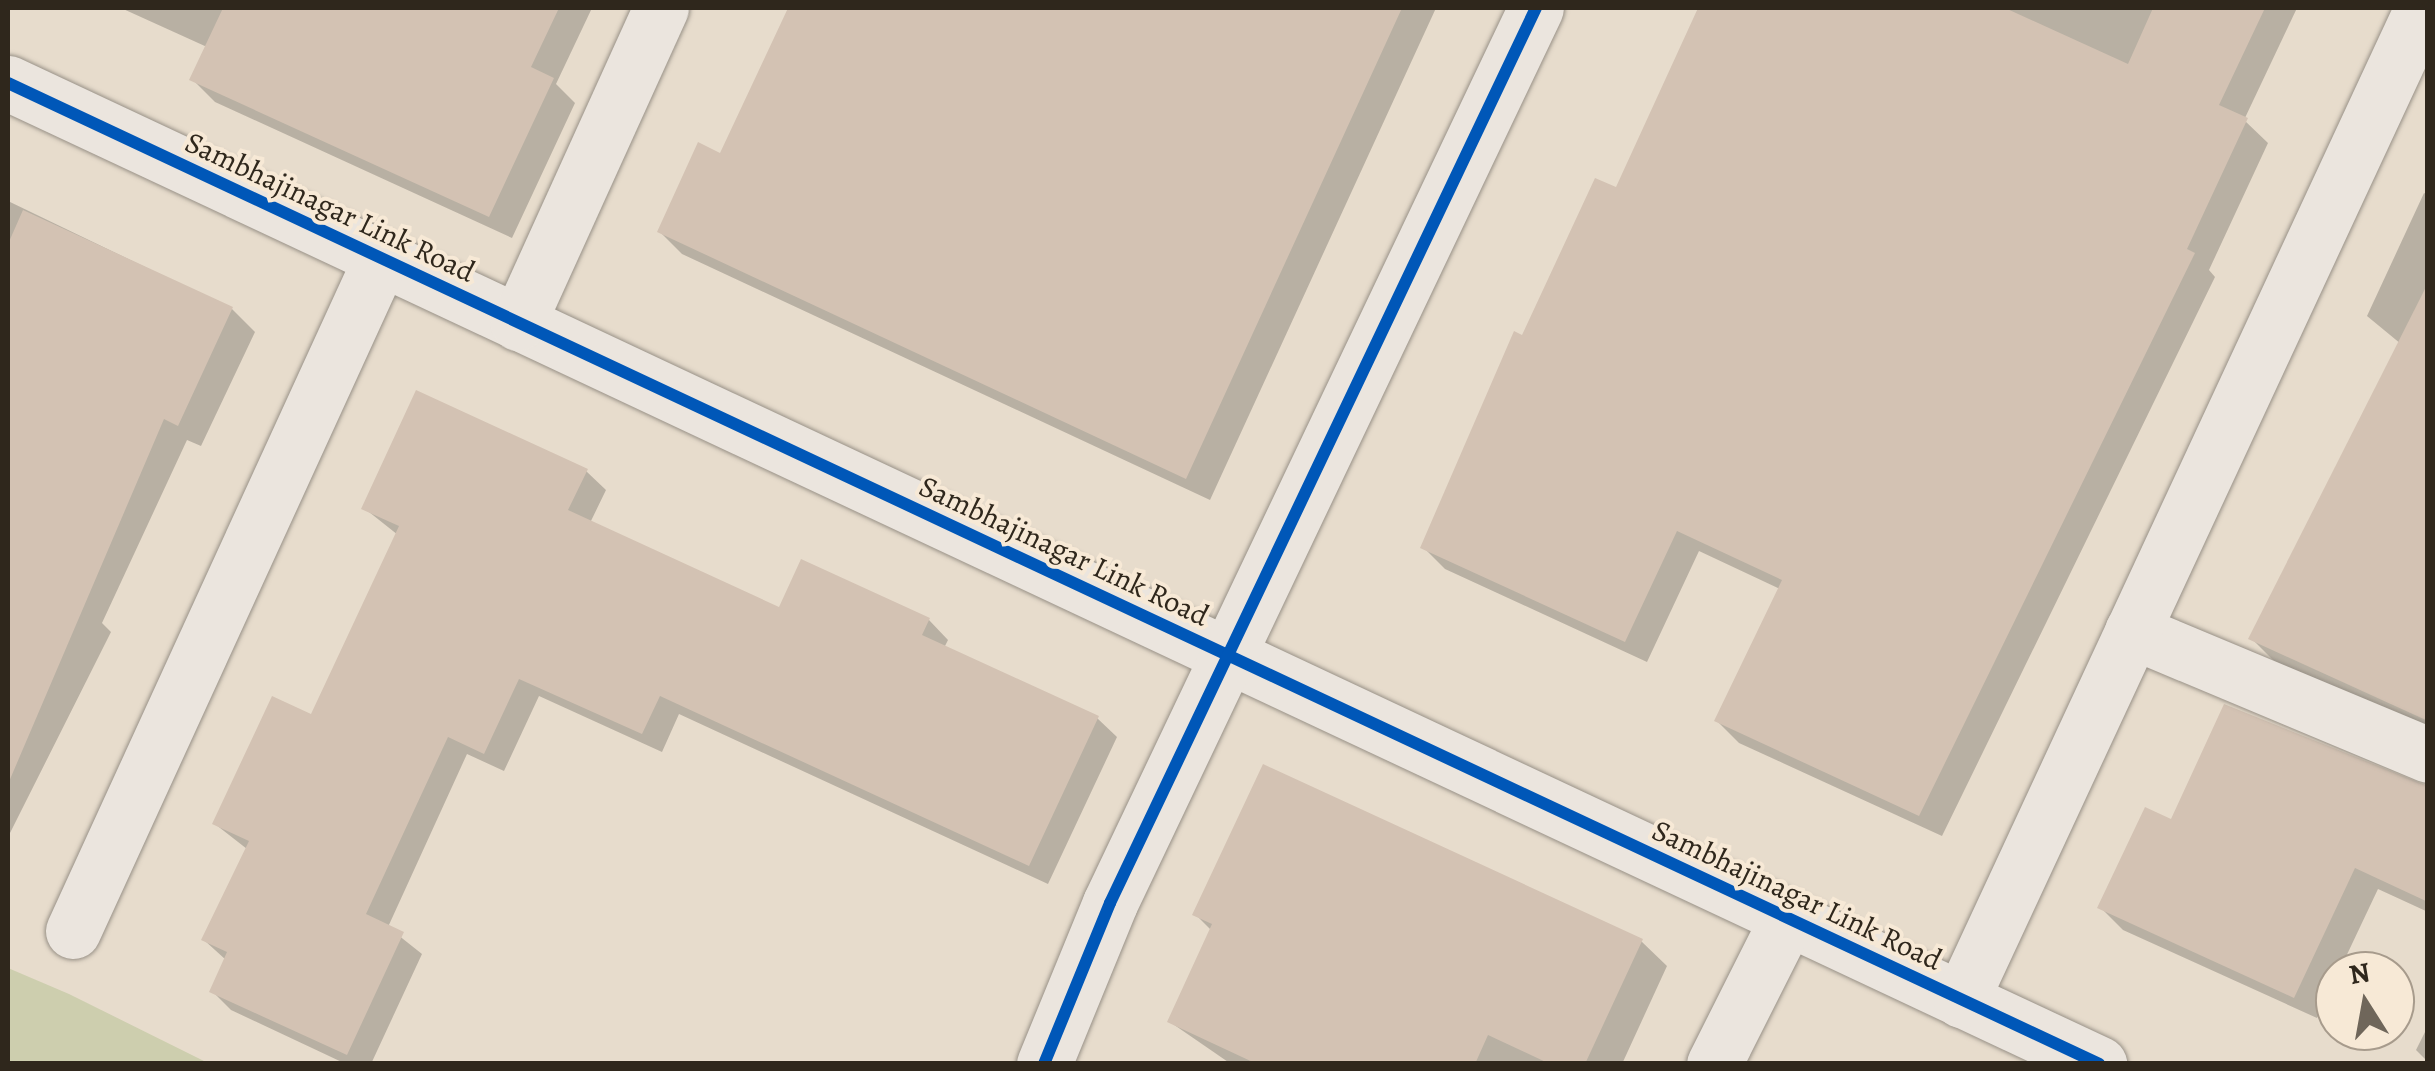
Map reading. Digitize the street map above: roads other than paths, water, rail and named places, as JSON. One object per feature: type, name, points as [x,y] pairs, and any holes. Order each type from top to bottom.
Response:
[{"type":"street","points":[[518,323],[660,8]]},
{"type":"street","points":[[1044,1064],[1228,656],[1536,8]]},
{"type":"street","points":[[1961,1000],[2422,8]]},
{"type":"street","name":"Sambhajinagar Link Road","points":[[8,83],[2099,1064]]},
{"type":"street","points":[[73,932],[381,258]]},
{"type":"street","points":[[2132,632],[2428,755]]},
{"type":"street","points":[[1714,1064],[1788,919]]}]
